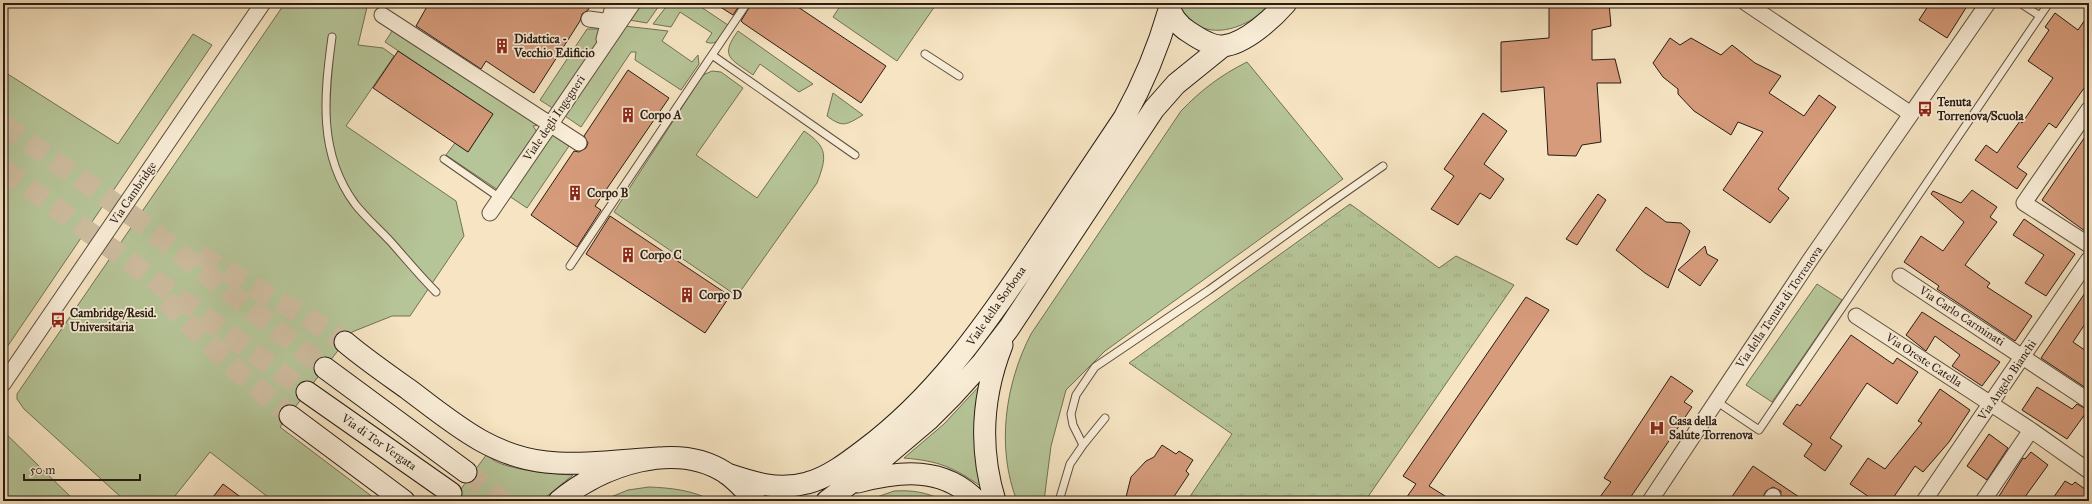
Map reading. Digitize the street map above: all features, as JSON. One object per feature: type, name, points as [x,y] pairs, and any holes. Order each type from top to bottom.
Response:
[{"type":"street","name":"Via Cambridge","points":[[3,384],[263,3]]},
{"type":"street","name":"Viale degli Ingegneri","points":[[490,213],[601,50],[614,22],[614,3]]},
{"type":"street","points":[[589,20],[614,22],[633,3]]},
{"type":"street","name":"Viale della Sorbona","points":[[827,501],[882,459],[928,420],[967,381],[1009,328],[1154,109],[1176,84],[1223,46],[1236,41],[1261,27],[1286,3]]},
{"type":"street","points":[[1746,3],[1911,114]]},
{"type":"street","name":"Via della Tenuta di Torrenova","points":[[1650,501],[1716,401],[1988,3]]},
{"type":"street","points":[[1169,6],[1177,21],[1192,34],[1210,43],[1223,46]]},
{"type":"street","name":"Viale della Sorbona","points":[[659,458],[679,458],[698,462],[753,483],[775,487],[799,485],[816,480],[848,462],[871,446],[921,400],[957,361],[989,319],[1124,118],[1136,96],[1156,51],[1169,6]]},
{"type":"street","points":[[382,15],[580,143]]},
{"type":"street","points":[[2089,108],[2024,203],[2089,245]]},
{"type":"street","name":"Via Angelo Bianchi","points":[[1924,501],[2089,259]]},
{"type":"street","name":"Via Carlo Carminati","points":[[1900,276],[2089,401]]},
{"type":"street","name":"Via Oreste Catella","points":[[1856,316],[1991,403],[2089,471]]},
{"type":"street","points":[[995,501],[986,467],[985,416],[995,364],[1009,328]]},
{"type":"street","points":[[345,342],[460,428],[489,446],[503,452],[524,459],[558,463],[659,458]]},
{"type":"street","points":[[325,368],[466,472]]},
{"type":"street","name":"Via di Tor Vergata","points":[[308,392],[451,493]]},
{"type":"street","points":[[290,416],[404,501]]},
{"type":"street","points":[[1983,501],[2031,430]]},
{"type":"street","points":[[559,501],[577,488],[622,466],[659,458]]},
{"type":"street","points":[[727,474],[755,501]]},
{"type":"street","points":[[846,485],[889,474],[923,474],[952,483],[977,501]]},
{"type":"lane","points":[[570,266],[747,3]]},
{"type":"lane","points":[[2020,3],[2040,16]]},
{"type":"lane","points":[[1716,401],[1759,430],[2049,3]]},
{"type":"lane","points":[[332,37],[326,88],[325,116],[328,145],[334,166],[346,191],[362,213],[436,292]]},
{"type":"lane","points":[[925,54],[959,76]]},
{"type":"lane","points":[[712,55],[855,155]]},
{"type":"lane","points":[[444,159],[500,198]]},
{"type":"lane","points":[[1083,445],[1073,425],[1072,414],[1076,395],[1095,367],[1209,290],[1330,202],[1383,166]]},
{"type":"lane","points":[[1059,501],[1070,464],[1105,418]]},
{"type":"green space","points":[[285,3],[368,3],[358,45],[383,48],[394,56],[346,126],[456,201],[464,236],[410,316],[392,316],[352,332],[280,427],[378,501],[273,501],[210,452],[171,501],[123,499],[24,409],[17,399],[17,394]]},
{"type":"green space","points":[[641,3],[661,3],[647,23],[629,20]]},
{"type":"green space","points":[[669,3],[695,3],[728,25],[717,41],[710,43],[706,42],[712,33],[680,12],[671,27],[653,24]]},
{"type":"green space","points":[[842,3],[937,3],[897,61],[833,17]]},
{"type":"green space","points":[[1176,3],[1273,3],[1249,21],[1236,27],[1222,30],[1209,30],[1197,25],[1186,17]]},
{"type":"green space","points":[[624,26],[668,31],[662,41],[692,62],[698,55],[699,64],[681,90],[635,60],[636,52],[631,52],[581,127],[565,116]]},
{"type":"green space","points":[[394,28],[447,64],[448,68],[452,68],[540,125],[533,126],[537,132],[498,190],[446,155],[455,143],[468,152],[493,114],[385,42]]},
{"type":"green space","points":[[587,29],[602,29],[597,45],[554,109],[540,100]]},
{"type":"green space","points":[[738,31],[813,84],[799,92],[760,64],[753,75],[730,57],[729,47]]},
{"type":"green space","points":[[193,34],[212,45],[3,353],[3,71],[118,144]]},
{"type":"green space","points":[[1247,62],[1343,179],[1105,351],[1066,390],[1051,446],[1044,501],[1017,501],[1007,460],[1005,438],[1006,416],[1015,374],[1022,353],[1031,334],[1181,111],[1196,96],[1212,84]]},
{"type":"green space","points":[[712,71],[721,72],[743,88],[696,155],[757,198],[804,131],[818,142],[824,159],[817,183],[737,296],[614,212],[703,75]]},
{"type":"green space","points":[[833,93],[863,115],[845,124],[832,120],[827,116]]},
{"type":"green space","points":[[552,134],[569,146],[527,208],[509,196]]},
{"type":"green space","points":[[1350,204],[1439,268],[1456,256],[1514,285],[1365,501],[1187,501],[1232,434],[1129,363]]},
{"type":"green space","points":[[1817,284],[1842,300],[1772,402],[1746,385]]},
{"type":"green space","points":[[983,382],[982,487],[962,474],[945,466],[927,461],[904,458],[944,424]]},
{"type":"green space","points":[[3,431],[75,501],[11,501],[3,492]]},
{"type":"green space","points":[[487,454],[502,464],[513,467],[540,472],[573,475],[541,501],[452,501]]},
{"type":"green space","points":[[649,487],[682,490],[697,494],[713,501],[601,501],[628,490]]},
{"type":"green space","points":[[894,491],[919,492],[944,501],[866,501]]},
{"type":"building","name":"Didattica - Vecchio Edificio","points":[[429,3],[592,3],[588,10],[582,14],[580,21],[534,93],[486,61],[481,69],[416,26]]},
{"type":"building","points":[[714,3],[741,3],[733,15]]},
{"type":"building","points":[[752,3],[792,3],[886,66],[861,103],[743,23],[741,21]]},
{"type":"building","points":[[1549,3],[1609,3],[1611,26],[1592,30],[1592,60],[1615,59],[1621,83],[1597,83],[1601,142],[1582,145],[1576,156],[1548,155],[1544,87],[1501,92],[1501,42],[1549,38]]},
{"type":"building","points":[[1930,3],[1969,3],[1947,38],[1919,20]]},
{"type":"building","points":[[2055,13],[2078,30],[2089,14],[2089,81],[2056,128],[2049,123],[2017,167],[2027,174],[2017,189],[1975,160],[1986,145],[1997,153],[2020,121],[2022,123],[2053,78],[2028,61],[2049,30],[2045,27]]},
{"type":"building","points":[[1670,38],[1680,45],[1691,38],[1721,55],[1732,45],[1755,63],[1781,76],[1769,93],[1804,116],[1819,95],[1836,107],[1778,189],[1789,198],[1770,223],[1723,190],[1763,132],[1738,122],[1731,135],[1694,111],[1678,94],[1678,89],[1663,77],[1653,63]]},
{"type":"building","points":[[398,51],[493,114],[468,152],[373,88]]},
{"type":"building","points":[[628,70],[669,98],[595,206],[601,210],[577,247],[531,215],[574,151],[579,152],[586,148],[588,143],[584,136]]},
{"type":"building","points":[[1483,113],[1507,131],[1484,164],[1504,179],[1490,199],[1480,193],[1458,225],[1431,209],[1454,176],[1444,169]]},
{"type":"building","points":[[2089,131],[2089,234],[2042,200]]},
{"type":"building","points":[[1972,190],[1997,207],[1990,217],[1997,222],[1965,265],[1990,283],[1987,287],[2032,316],[2015,341],[1937,289],[1939,286],[1904,262],[1921,236],[1943,251],[1964,222],[1931,194],[1933,191],[1961,203]]},
{"type":"building","points":[[1598,194],[1606,200],[1577,245],[1566,239]]},
{"type":"building","points":[[1646,207],[1666,222],[1681,223],[1690,231],[1668,288],[1645,273],[1616,250]]},
{"type":"building","points":[[610,216],[730,296],[705,333],[586,254]]},
{"type":"building","points":[[2024,219],[2075,254],[2046,296],[2025,283],[2044,255],[2013,235]]},
{"type":"building","points":[[1705,246],[1707,254],[1718,260],[1700,286],[1678,270]]},
{"type":"building","points":[[2089,287],[2089,318],[2073,342],[2089,353],[2089,390],[2041,358]]},
{"type":"building","points":[[1526,297],[1549,310],[1429,486],[1453,501],[1404,501],[1416,484],[1403,476]]},
{"type":"building","points":[[1922,312],[2000,362],[1982,386],[1952,366],[1960,355],[1935,336],[1926,351],[1906,335]]},
{"type":"building","points":[[1851,335],[1893,364],[1897,358],[1918,372],[1897,404],[1867,383],[1830,438],[1842,446],[1825,471],[1804,456],[1812,444],[1783,424],[1797,404],[1800,406]]},
{"type":"building","name":"Casa della Salute Torrenova","points":[[1671,376],[1693,391],[1684,402],[1692,407],[1628,501],[1597,501],[1611,482],[1604,478]]},
{"type":"building","points":[[2037,387],[2072,409],[2077,404],[2088,410],[2067,439],[2022,410]]},
{"type":"building","points":[[1940,389],[1970,410],[1949,442],[1923,472],[1915,466],[1891,501],[1875,501],[1850,484],[1868,458],[1885,469],[1922,423],[1918,421]]},
{"type":"building","points":[[1989,434],[2008,448],[1987,480],[1967,466]]},
{"type":"building","points":[[1162,445],[1176,454],[1179,451],[1193,460],[1186,471],[1189,474],[1171,501],[1125,501],[1131,477],[1146,461],[1154,457]]},
{"type":"building","points":[[2031,452],[2048,465],[2022,501],[1996,501],[2023,458],[2025,459]]},
{"type":"building","points":[[1753,466],[1805,501],[1780,501],[1781,491],[1773,487],[1766,491],[1761,501],[1729,501]]},
{"type":"building","points":[[2065,481],[2072,485],[2075,482],[2089,492],[2084,501],[2051,501]]},
{"type":"building","points":[[223,484],[246,501],[210,501]]},
{"type":"tunnel","points":[[3,124],[138,220],[325,368]]},
{"type":"tunnel","points":[[3,169],[307,392]]},
{"type":"tunnel","points":[[199,255],[306,317],[345,342]]},
{"type":"tunnel","points":[[165,300],[236,370],[290,416]]},
{"type":"tunnel","points":[[466,472],[503,501]]},
{"type":"place","name":"Didattica - Vecchio Edificio","points":[[502,46]]},
{"type":"place","name":"Tenuta Torrenova/Scuola","points":[[1925,109]]},
{"type":"place","name":"Corpo A","points":[[628,115]]},
{"type":"place","name":"Corpo B","points":[[575,193]]},
{"type":"place","name":"Corpo C","points":[[628,255]]},
{"type":"place","name":"Corpo D","points":[[687,295]]},
{"type":"place","name":"Cambridge/Resid. Universitaria","points":[[58,320]]},
{"type":"place","name":"Casa della Salute Torrenova","points":[[1657,428]]}]
